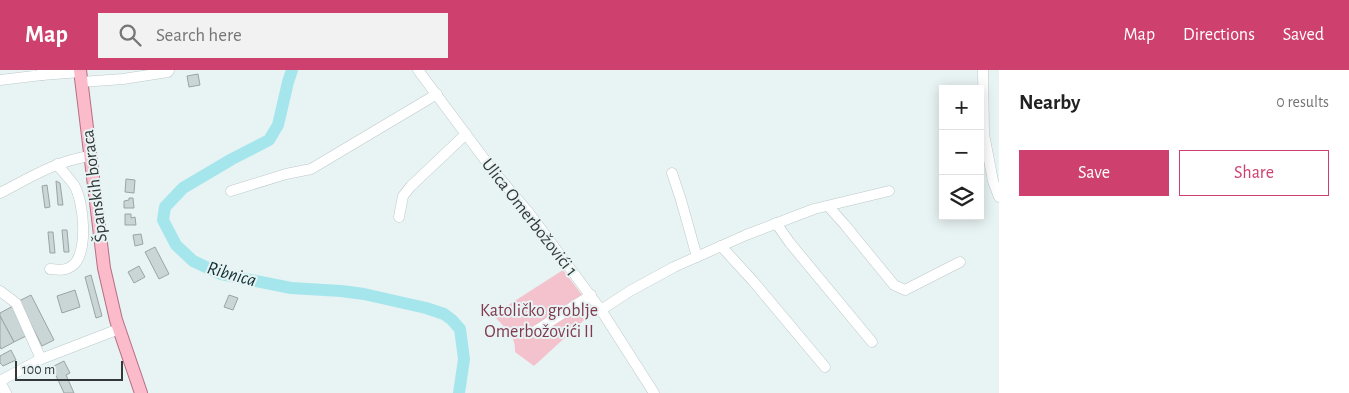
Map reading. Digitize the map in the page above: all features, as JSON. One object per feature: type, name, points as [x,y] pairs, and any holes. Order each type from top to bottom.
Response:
[{"type":"main road","name":"Španskih boraca","points":[[81,75],[104,268],[111,302],[141,393]]},
{"type":"street","points":[[0,80],[42,72],[123,79],[168,72],[169,70]]},
{"type":"street","name":"Ulica Omerbožovići 1","points":[[418,70],[491,168],[529,213],[591,296],[654,393]]},
{"type":"street","points":[[983,70],[984,134],[993,181],[999,197]]},
{"type":"street","points":[[231,191],[286,174],[312,169],[437,94]]},
{"type":"street","points":[[399,217],[403,196],[411,186],[466,134]]},
{"type":"street","points":[[0,193],[57,164],[91,156]]},
{"type":"street","points":[[50,269],[66,270],[73,266],[78,261],[82,246],[83,228],[80,201],[74,186],[57,164]]},
{"type":"street","points":[[672,173],[682,200],[697,257]]},
{"type":"street","points":[[601,310],[630,291],[674,267],[776,223],[814,209],[889,191]]},
{"type":"street","points":[[828,206],[894,285],[900,289],[905,290],[960,262]]},
{"type":"street","points":[[776,223],[814,274],[872,342]]},
{"type":"street","points":[[721,246],[825,367]]},
{"type":"street","points":[[0,291],[16,303],[41,359]]},
{"type":"street","points":[[534,332],[591,296]]},
{"type":"street","points":[[6,393],[0,381],[41,359],[119,329]]},
{"type":"green space","name":"Katoličko groblje Omerbožovići II","points":[[563,270],[594,311],[534,366],[515,352],[514,341],[505,327],[493,315]]},
{"type":"building","points":[[198,74],[200,85],[189,87],[187,76]]},
{"type":"building","points":[[126,179],[135,180],[134,193],[125,192]]},
{"type":"building","points":[[56,181],[60,183],[63,205],[58,205]]},
{"type":"building","points":[[47,185],[50,207],[45,208],[42,186]]},
{"type":"building","points":[[129,198],[133,198],[134,208],[124,208],[124,201],[129,200]]},
{"type":"building","points":[[125,214],[131,214],[131,218],[135,217],[136,225],[125,225]]},
{"type":"building","points":[[62,230],[67,230],[69,252],[64,252]]},
{"type":"building","points":[[48,232],[53,232],[55,253],[50,253]]},
{"type":"building","points":[[141,234],[143,244],[135,246],[133,235]]},
{"type":"building","points":[[155,247],[169,274],[159,279],[145,252]]},
{"type":"building","points":[[139,266],[145,277],[134,283],[128,272]]},
{"type":"building","points":[[91,275],[102,316],[96,318],[85,277]]},
{"type":"building","points":[[75,290],[80,307],[62,313],[57,296]]},
{"type":"building","points":[[31,295],[54,340],[42,346],[19,301]]},
{"type":"building","points":[[229,295],[238,298],[233,310],[224,307]]},
{"type":"building","points":[[13,306],[28,335],[14,342],[0,316],[0,313]]},
{"type":"building","points":[[0,316],[14,342],[1,349],[0,346]]},
{"type":"building","points":[[11,350],[16,360],[3,366],[0,363],[0,356]]},
{"type":"building","points":[[64,361],[70,373],[66,375],[74,393],[64,393],[52,367]]},
{"type":"waterway","name":"Ribnica","points":[[292,70],[278,125],[269,140],[183,188],[165,207],[163,220],[176,245],[193,261],[221,274],[291,288],[364,294],[444,314],[460,329],[464,359],[459,393]]}]
